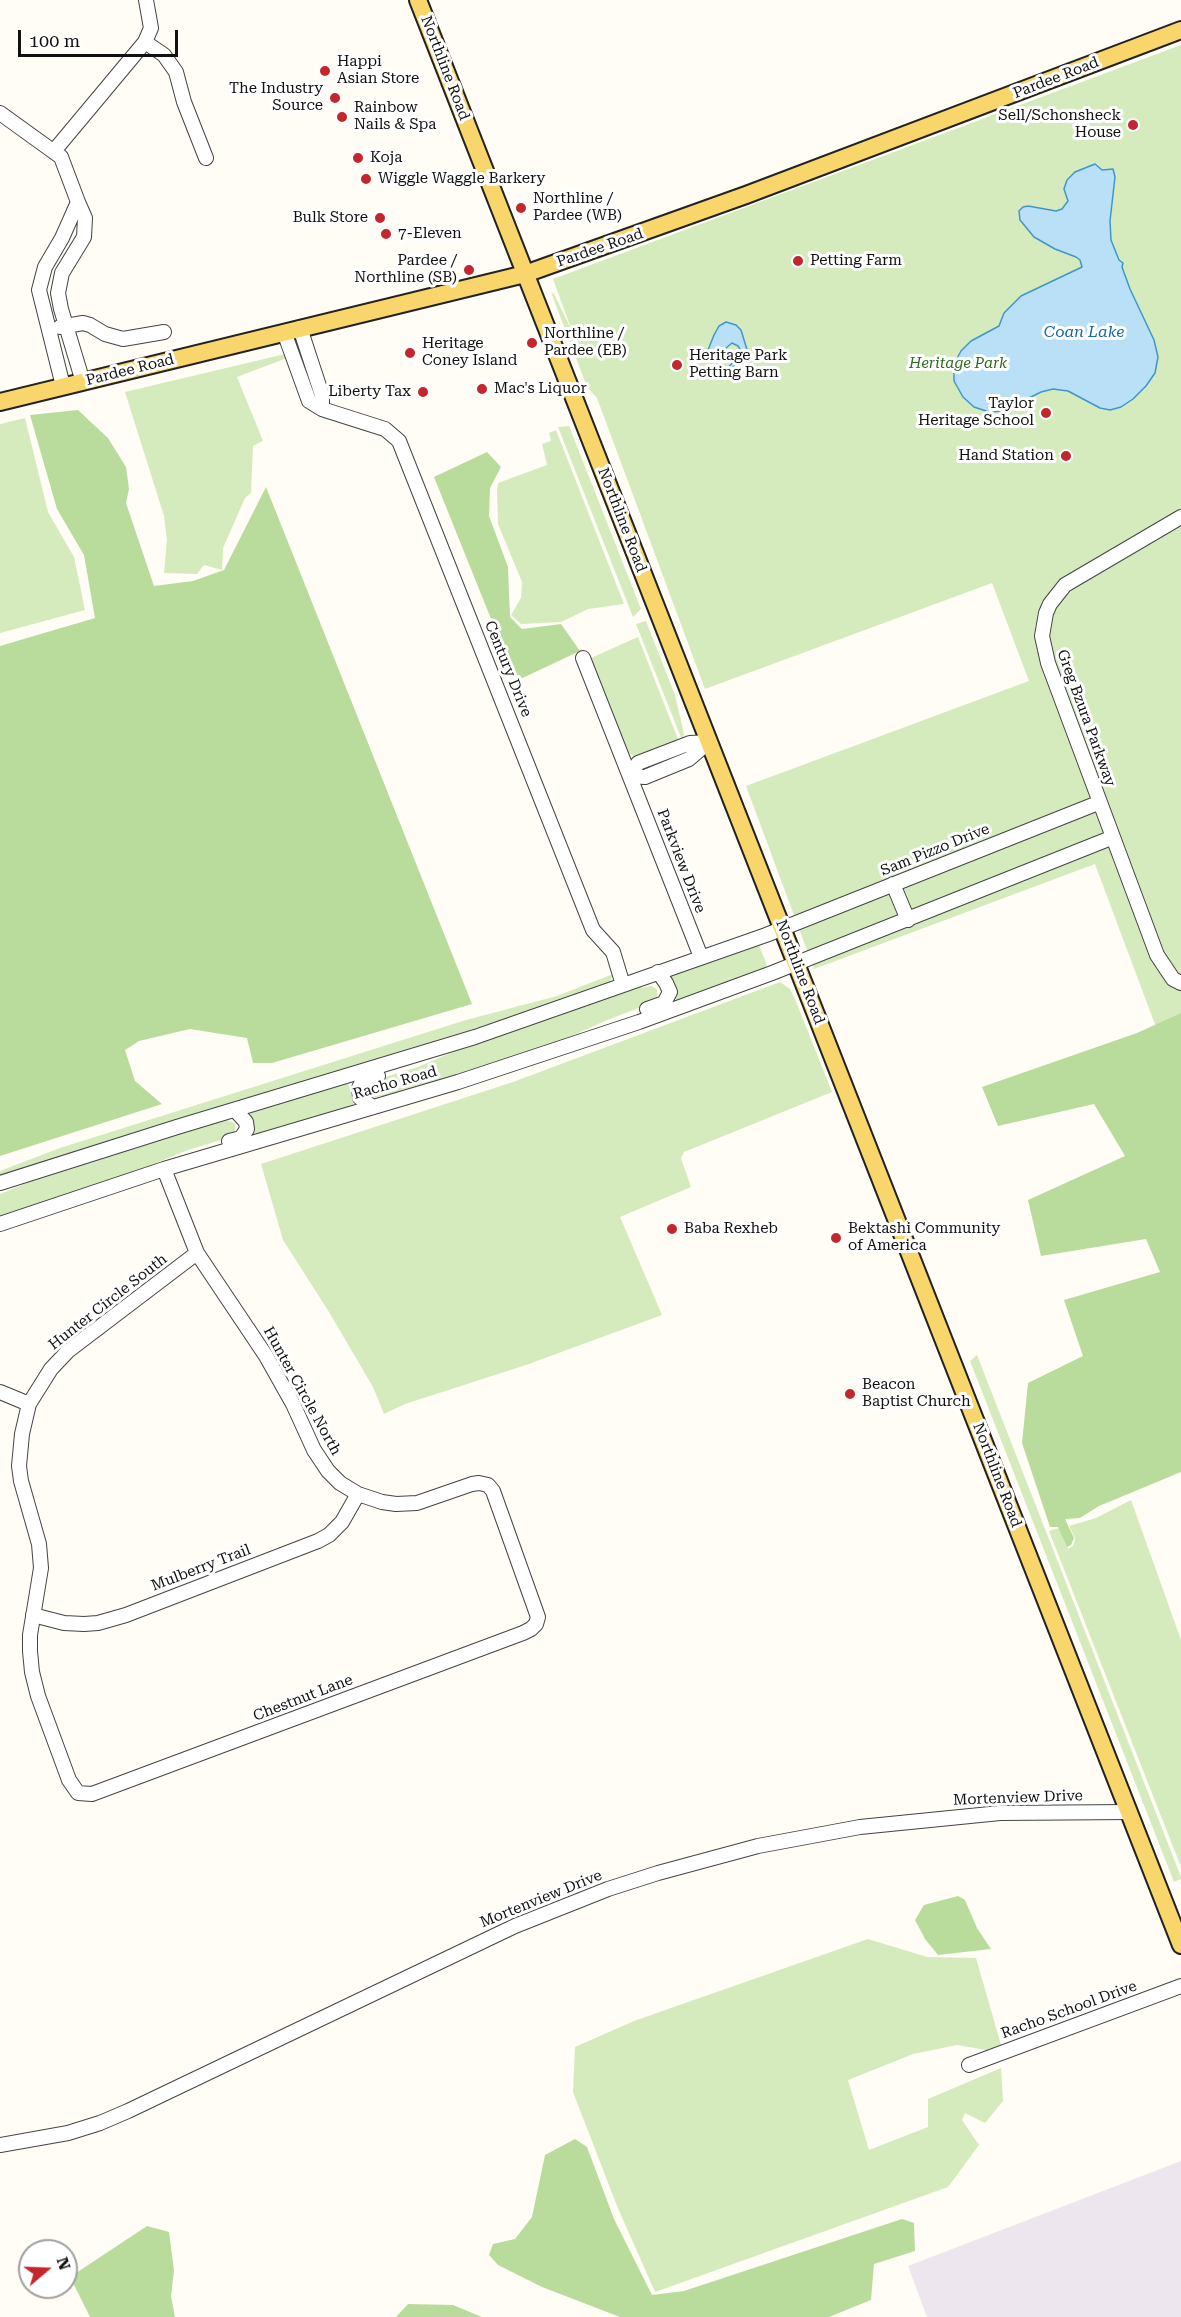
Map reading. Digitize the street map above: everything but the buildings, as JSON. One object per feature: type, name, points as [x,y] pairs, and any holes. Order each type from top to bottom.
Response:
[{"type":"main road","name":"Northline Road","points":[[418,0],[1181,1945]]},
{"type":"main road","name":"Pardee Road","points":[[0,402],[525,274],[734,200],[1181,30]]},
{"type":"street","points":[[54,151],[146,42],[151,28],[146,0]]},
{"type":"street","points":[[146,42],[164,55],[176,72],[184,102],[206,158]]},
{"type":"street","points":[[0,113],[54,151],[63,161],[85,218],[84,237],[62,273],[58,293],[83,381]]},
{"type":"street","points":[[63,386],[39,290],[45,267],[62,238],[78,202]]},
{"type":"street","points":[[45,267],[62,273]]},
{"type":"street","points":[[49,330],[83,323],[105,334],[123,339],[164,332]]},
{"type":"street","name":"Century Drive","points":[[292,330],[322,395],[322,409],[385,429],[399,441],[593,930],[613,952],[623,985]]},
{"type":"street","name":"Greg Bzura Parkway","points":[[1181,517],[1065,585],[1056,594],[1046,613],[1042,636],[1048,663],[1098,802],[1157,955],[1173,979],[1181,983]]},
{"type":"street","name":"Parkview Drive","points":[[583,658],[701,957]]},
{"type":"street","points":[[630,776],[638,763],[690,743],[709,742]]},
{"type":"street","name":"Sam Pizzo Drive","points":[[783,928],[1098,802]]},
{"type":"street","points":[[797,964],[1111,838]]},
{"type":"street","points":[[893,884],[908,920]]},
{"type":"street","name":"Racho Road","points":[[0,1183],[460,1042],[783,928]]},
{"type":"street","name":"Racho Road","points":[[0,1224],[164,1169],[458,1082],[639,1022],[797,964]]},
{"type":"street","points":[[552,1051],[608,1023],[664,1003],[670,992],[658,972]]},
{"type":"street","points":[[373,1107],[360,1098],[359,1088],[362,1082],[417,1064],[460,1042]]},
{"type":"street","points":[[135,1179],[190,1152],[241,1138],[247,1129],[246,1122],[235,1110]]},
{"type":"street","points":[[0,1192],[49,1167]]},
{"type":"street","name":"Hunter Circle North","points":[[164,1169],[197,1253],[266,1356],[314,1450],[328,1471],[340,1483],[358,1494],[396,1504],[417,1503],[472,1484],[488,1485],[493,1491],[537,1610],[536,1624]]},
{"type":"street","name":"Hunter Circle South","points":[[78,1793],[69,1780],[34,1682],[30,1651],[33,1615],[41,1579],[40,1551],[25,1502],[19,1466],[22,1434],[29,1404],[51,1369],[68,1351],[197,1253]]},
{"type":"street","points":[[0,1392],[29,1404]]},
{"type":"street","name":"Mulberry Trail","points":[[33,1615],[64,1623],[84,1624],[98,1623],[126,1615],[318,1541],[329,1535],[342,1522],[358,1494]]},
{"type":"street","name":"Chestnut Lane","points":[[78,1793],[92,1794],[523,1633],[536,1624]]},
{"type":"street","name":"Mortenview Drive","points":[[0,2145],[47,2138],[109,2119],[505,1930],[565,1905],[668,1870],[748,1848],[809,1835],[914,1820],[1011,1813],[1129,1812]]},
{"type":"street","name":"Racho School Drive","points":[[969,2065],[1181,1986]]},
{"type":"shaded area","points":[[1181,2161],[1181,2317],[927,2317],[908,2266]]},
{"type":"green space","name":"Heritage Park","points":[[1181,45],[1181,1094],[1095,864],[814,969],[746,786],[1029,681],[992,583],[705,689],[597,398],[587,387],[552,295],[553,292],[572,331],[553,279]]},
{"type":"green space","points":[[285,354],[287,358],[237,377],[263,441],[253,446],[251,493],[245,498],[223,548],[222,570],[204,565],[197,574],[164,573],[167,539],[164,516],[125,392]]},
{"type":"green space","points":[[78,410],[108,438],[126,467],[129,489],[126,503],[154,586],[193,581],[224,570],[266,487],[472,1004],[272,1063],[253,1063],[247,1038],[190,1029],[139,1041],[125,1050],[135,1081],[162,1104],[0,1156],[0,646],[95,618],[84,555],[57,509],[30,415]]},
{"type":"green space","points":[[25,418],[48,512],[74,557],[85,610],[0,633],[0,424]]},
{"type":"green space","points":[[569,426],[641,609],[633,617],[558,427]]},
{"type":"green space","points":[[556,430],[624,604],[588,609],[561,622],[521,624],[511,615],[521,598],[522,582],[498,524],[498,483],[547,465],[542,444],[551,441],[549,433]]},
{"type":"green space","points":[[487,452],[501,467],[490,488],[489,516],[508,567],[510,617],[522,629],[561,624],[580,651],[516,681],[434,477]]},
{"type":"green space","points":[[646,621],[675,695],[684,734],[682,740],[636,624]]},
{"type":"green space","points":[[638,637],[679,742],[635,757],[628,752],[591,658]]},
{"type":"green space","points":[[759,945],[767,965],[765,968],[678,1000],[675,999],[670,978],[673,974]]},
{"type":"green space","points":[[613,974],[609,984],[529,1012],[151,1127],[0,1176],[0,1171],[60,1148],[466,1020],[557,996]]},
{"type":"green space","points":[[780,982],[790,989],[795,999],[832,1092],[684,1152],[681,1158],[691,1187],[620,1217],[662,1315],[526,1365],[405,1404],[384,1414],[373,1387],[283,1240],[261,1164],[513,1082]]},
{"type":"green space","points":[[640,986],[641,988],[651,986],[657,989],[657,997],[649,1004],[551,1045],[383,1099],[382,1096],[371,1098],[367,1093],[369,1085],[375,1080],[418,1067],[469,1045]]},
{"type":"green space","points":[[1181,1013],[1181,1472],[1099,1506],[1080,1518],[1065,1519],[1074,1538],[1071,1545],[1067,1547],[1058,1527],[1050,1527],[1022,1443],[1028,1383],[1083,1356],[1064,1300],[1160,1272],[1146,1239],[1041,1256],[1028,1200],[1125,1156],[1094,1104],[998,1126],[982,1087],[1137,1033]]},
{"type":"green space","points":[[348,1082],[354,1107],[253,1135],[250,1110]]},
{"type":"green space","points":[[221,1119],[235,1123],[235,1132],[228,1138],[0,1217],[0,1194],[51,1173]]},
{"type":"green space","points":[[977,1355],[1181,1877],[1174,1882],[970,1361]]},
{"type":"green space","points":[[1131,1500],[1181,1640],[1181,1867],[1049,1531],[1059,1528],[1068,1549],[1073,1546],[1075,1538],[1069,1526],[1096,1518]]},
{"type":"green space","points":[[958,1896],[965,1900],[977,1928],[991,1949],[938,1955],[925,1939],[915,1920],[924,1905]]},
{"type":"green space","points":[[868,1939],[927,1957],[976,1958],[1001,2045],[986,2050],[957,2045],[913,2054],[848,2080],[869,2150],[928,2127],[928,2099],[1001,2068],[1003,2101],[985,2123],[965,2113],[962,2120],[979,2145],[948,2187],[655,2292],[617,2206],[573,2092],[575,2047],[634,2021]]},
{"type":"green space","points":[[575,2139],[587,2147],[614,2219],[652,2295],[684,2291],[902,2219],[914,2223],[915,2251],[874,2264],[871,2300],[829,2317],[620,2317],[542,2287],[498,2265],[489,2255],[493,2244],[515,2239],[532,2217],[545,2155]]},
{"type":"green space","points":[[147,2226],[169,2232],[174,2270],[171,2296],[175,2317],[90,2317],[78,2293],[78,2272]]},
{"type":"green space","points":[[408,2304],[453,2305],[482,2317],[396,2317]]},
{"type":"water","name":"Coan Lake","points":[[1095,164],[1102,170],[1113,169],[1115,177],[1110,221],[1111,240],[1119,260],[1123,263],[1122,267],[1130,289],[1154,340],[1158,357],[1155,373],[1133,399],[1121,407],[1110,410],[1100,408],[1068,391],[1053,389],[1041,392],[1003,411],[989,412],[974,407],[963,397],[954,381],[954,364],[961,351],[971,341],[999,326],[1004,313],[1021,296],[1082,267],[1080,260],[1076,257],[1055,249],[1034,237],[1020,220],[1019,211],[1028,206],[1056,211],[1062,209],[1068,201],[1064,189],[1067,180],[1075,172]]},
{"type":"water","points":[[726,322],[736,325],[741,330],[748,353],[719,378],[696,372],[692,367],[694,365],[709,373],[723,372],[740,356],[741,351],[738,346],[732,343],[714,358],[708,357],[708,350],[714,335],[719,326]]},
{"type":"place","name":"Happi Asian Store","points":[[325,71]]},
{"type":"place","name":"The Industry Source","points":[[335,98]]},
{"type":"place","name":"Rainbow Nails & Spa","points":[[342,117]]},
{"type":"place","name":"Sell/Schonsheck House","points":[[1133,125]]},
{"type":"place","name":"Koja","points":[[358,158]]},
{"type":"place","name":"Wiggle Waggle Barkery","points":[[366,179]]},
{"type":"place","name":"Northline / Pardee (WB)","points":[[521,208]]},
{"type":"place","name":"Bulk Store","points":[[380,218]]},
{"type":"place","name":"7-Eleven","points":[[386,234]]},
{"type":"place","name":"Petting Farm","points":[[798,261]]},
{"type":"place","name":"Pardee / Northline (SB)","points":[[469,270]]},
{"type":"place","name":"Northline / Pardee (EB)","points":[[532,343]]},
{"type":"place","name":"Heritage Coney Island","points":[[410,353]]},
{"type":"place","name":"Heritage Park Petting Barn","points":[[677,365]]},
{"type":"place","name":"Mac's Liquor","points":[[482,389]]},
{"type":"place","name":"Liberty Tax","points":[[423,392]]},
{"type":"place","name":"Taylor Heritage School","points":[[1046,413]]},
{"type":"place","name":"Hand Station","points":[[1066,456]]},
{"type":"place","name":"Baba Rexheb","points":[[672,1229]]},
{"type":"place","name":"Bektashi Community of America","points":[[836,1238]]},
{"type":"place","name":"Beacon Baptist Church","points":[[850,1394]]}]
